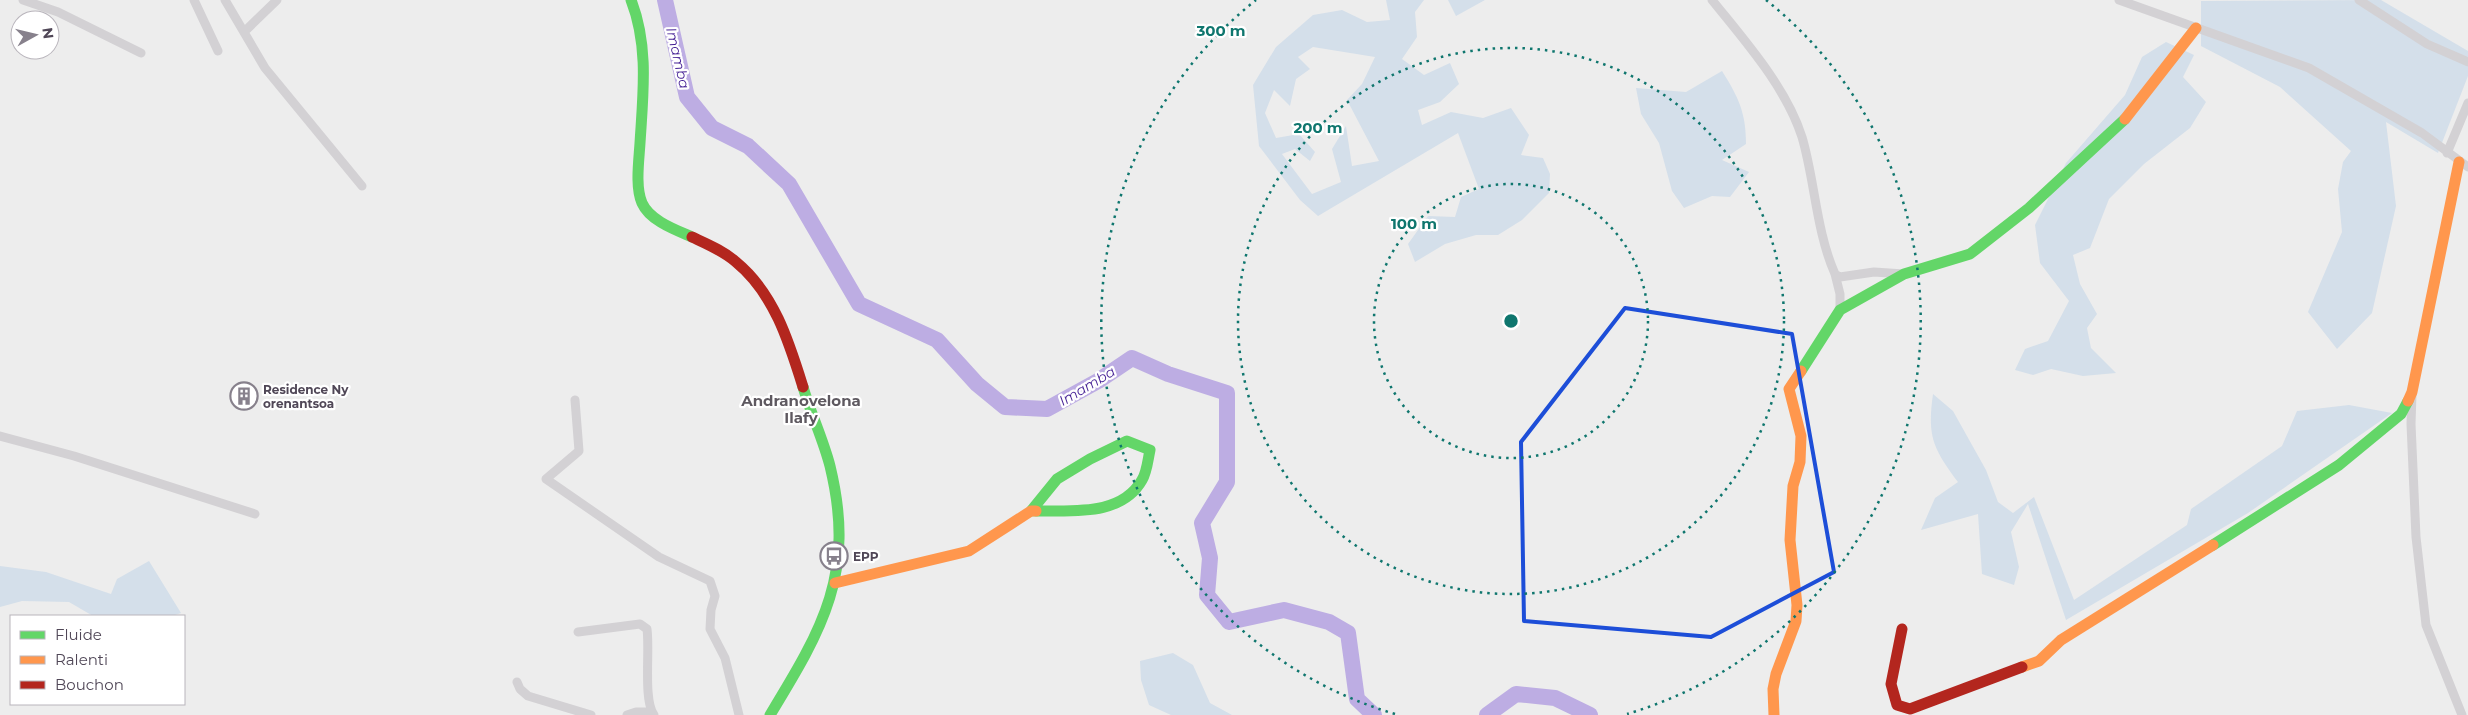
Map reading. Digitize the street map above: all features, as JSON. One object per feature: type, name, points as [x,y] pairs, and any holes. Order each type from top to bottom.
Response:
[{"type":"street","points":[[23,0],[58,12],[141,53]]},
{"type":"street","points":[[194,0],[218,51]]},
{"type":"street","points":[[225,0],[265,68],[362,186]]},
{"type":"street","points":[[244,32],[277,0]]},
{"type":"street","points":[[631,0],[636,9],[642,40],[643,94],[639,152],[643,205],[654,216],[736,261],[772,304],[789,339],[811,413],[828,456],[839,550],[835,583],[826,615],[770,715]]},
{"type":"street","points":[[1712,0],[1776,82],[1791,108],[1802,137],[1821,224],[1840,294],[1840,310]]},
{"type":"street","points":[[2119,0],[2309,68],[2422,133],[2463,165],[2412,392],[2411,424],[2416,537],[2426,625],[2462,715]]},
{"type":"street","points":[[2359,0],[2427,44],[2468,62]]},
{"type":"street","points":[[1774,715],[1773,689],[1776,674],[1796,621],[1797,605],[1790,540],[1793,486],[1800,462],[1802,436],[1789,389],[1840,310],[1904,274],[1970,254],[2029,208],[2132,112],[2196,28]]},
{"type":"street","points":[[2447,153],[2468,103]]},
{"type":"street","points":[[1835,274],[1840,277],[1874,272],[1904,274]]},
{"type":"street","points":[[1902,629],[1892,684],[1898,705],[1910,709],[2039,661],[2061,640],[2339,465],[2401,414],[2412,392]]},
{"type":"street","points":[[575,400],[579,451],[546,479],[659,557],[710,581],[715,596],[711,610],[710,629],[725,658],[739,715]]},
{"type":"street","points":[[0,436],[74,456],[255,514]]},
{"type":"street","points":[[835,583],[969,551],[1031,511],[1058,479],[1090,459],[1127,441],[1150,450],[1142,480],[1124,499],[1101,509],[1031,511]]},
{"type":"street","points":[[578,632],[640,624],[647,629],[650,648],[648,696],[653,714],[636,712],[628,715]]},
{"type":"street","points":[[517,682],[520,689],[528,696],[544,703],[591,715]]},
{"type":"highlighted area","points":[[1625,308],[1792,334],[1834,572],[1711,637],[1524,621],[1521,442]]},
{"type":"shaded area","points":[[1386,0],[1424,0],[1415,12],[1417,37],[1402,59],[1424,75],[1450,63],[1459,84],[1440,102],[1418,110],[1422,125],[1451,112],[1483,118],[1511,108],[1529,135],[1521,155],[1543,158],[1550,174],[1549,193],[1522,220],[1498,235],[1476,235],[1445,244],[1415,262],[1408,244],[1428,216],[1455,217],[1461,197],[1479,189],[1458,133],[1318,216],[1300,200],[1259,146],[1253,85],[1276,47],[1313,15],[1342,10],[1367,22],[1390,20]],"holes":[[[1313,47],[1375,57],[1362,84],[1347,100],[1379,161],[1352,166],[1346,126],[1332,149],[1341,182],[1312,194],[1282,154],[1295,149],[1310,161],[1315,152],[1299,134],[1276,138],[1265,113],[1274,90],[1290,106],[1296,79],[1310,69],[1298,57]]]},
{"type":"shaded area","points":[[1448,0],[1485,0],[1456,16]]},
{"type":"shaded area","points":[[2381,0],[2468,51],[2468,76],[2438,153],[2386,122],[2396,206],[2372,313],[2337,349],[2308,312],[2342,232],[2338,189],[2343,162],[2351,151],[2280,87],[2201,46],[2201,1]]},
{"type":"shaded area","points":[[2166,42],[2194,55],[2183,77],[2206,102],[2190,128],[2144,164],[2109,199],[2090,248],[2073,255],[2080,284],[2097,314],[2087,328],[2091,348],[2116,373],[2083,376],[2051,369],[2033,375],[2015,370],[2025,349],[2048,341],[2069,301],[2040,263],[2035,225],[2066,163],[2125,95],[2142,57]]},
{"type":"shaded area","points":[[1722,71],[1733,89],[1743,114],[1746,144],[1722,160],[1749,172],[1730,197],[1712,196],[1684,208],[1672,191],[1659,143],[1641,114],[1636,88],[1686,92]]},
{"type":"shaded area","points":[[1933,394],[1953,411],[1986,470],[1998,502],[2013,513],[2034,497],[2074,600],[2187,525],[2191,509],[2282,446],[2297,411],[2349,405],[2392,413],[2248,513],[2066,620],[2028,504],[2011,532],[2019,567],[2014,585],[1982,574],[1978,514],[1921,530],[1935,498],[1958,482],[1943,460],[1934,441],[1931,421]]},
{"type":"shaded area","points":[[149,561],[181,613],[175,615],[91,615],[69,602],[22,601],[0,607],[0,566],[46,572],[111,594],[117,579]]},
{"type":"shaded area","points":[[1173,653],[1193,665],[1210,703],[1232,715],[1171,715],[1149,705],[1141,680],[1140,661]]},
{"type":"waterway","name":"Imamba","points":[[665,0],[687,97],[712,128],[748,146],[789,184],[859,304],[937,340],[977,384],[1005,407],[1047,409],[1098,381],[1132,358],[1168,374],[1227,393],[1227,482],[1202,523],[1210,558],[1207,595],[1229,622],[1284,610],[1329,622],[1348,633],[1357,699],[1374,715]]},
{"type":"waterway","name":"Imamba","points":[[1487,715],[1516,694],[1555,698],[1590,715]]},
{"type":"traffic: fast","points":[[631,0],[637,17],[643,53],[638,173],[640,197],[646,209],[657,220],[692,237]]},
{"type":"traffic: fast","points":[[1801,371],[1840,310],[1904,274],[1970,254],[2029,208],[2125,119]]},
{"type":"traffic: fast","points":[[770,715],[789,684],[819,626],[830,598],[836,569],[839,538],[837,504],[830,466],[803,387]]},
{"type":"traffic: fast","points":[[2213,545],[2339,465],[2401,414],[2408,401]]},
{"type":"traffic: fast","points":[[1031,511],[1057,479],[1090,459],[1127,441],[1150,450],[1144,477],[1133,492],[1122,500],[1108,506],[1079,511],[1036,511]]},
{"type":"traffic: slow","points":[[2125,119],[2196,28]]},
{"type":"traffic: slow","points":[[2408,401],[2412,392],[2459,162]]},
{"type":"traffic: slow","points":[[1774,715],[1773,689],[1776,674],[1796,621],[1797,605],[1790,540],[1793,486],[1800,462],[1801,436],[1789,389],[1801,371]]},
{"type":"traffic: slow","points":[[835,583],[969,551],[1031,511],[1036,511]]},
{"type":"traffic: slow","points":[[2022,667],[2039,661],[2061,640],[2213,545]]},
{"type":"traffic: jam","points":[[692,237],[731,258],[761,288],[786,336],[803,387]]},
{"type":"traffic: jam","points":[[1902,629],[1891,684],[1897,705],[1910,709],[2022,667]]},
{"type":"place","name":"Residence Ny orenantsoa","points":[[244,396]]},
{"type":"place","name":"EPP","points":[[834,556]]},
{"type":"district","name":"Andranovelona Ilafy","points":[[801,408]]}]
